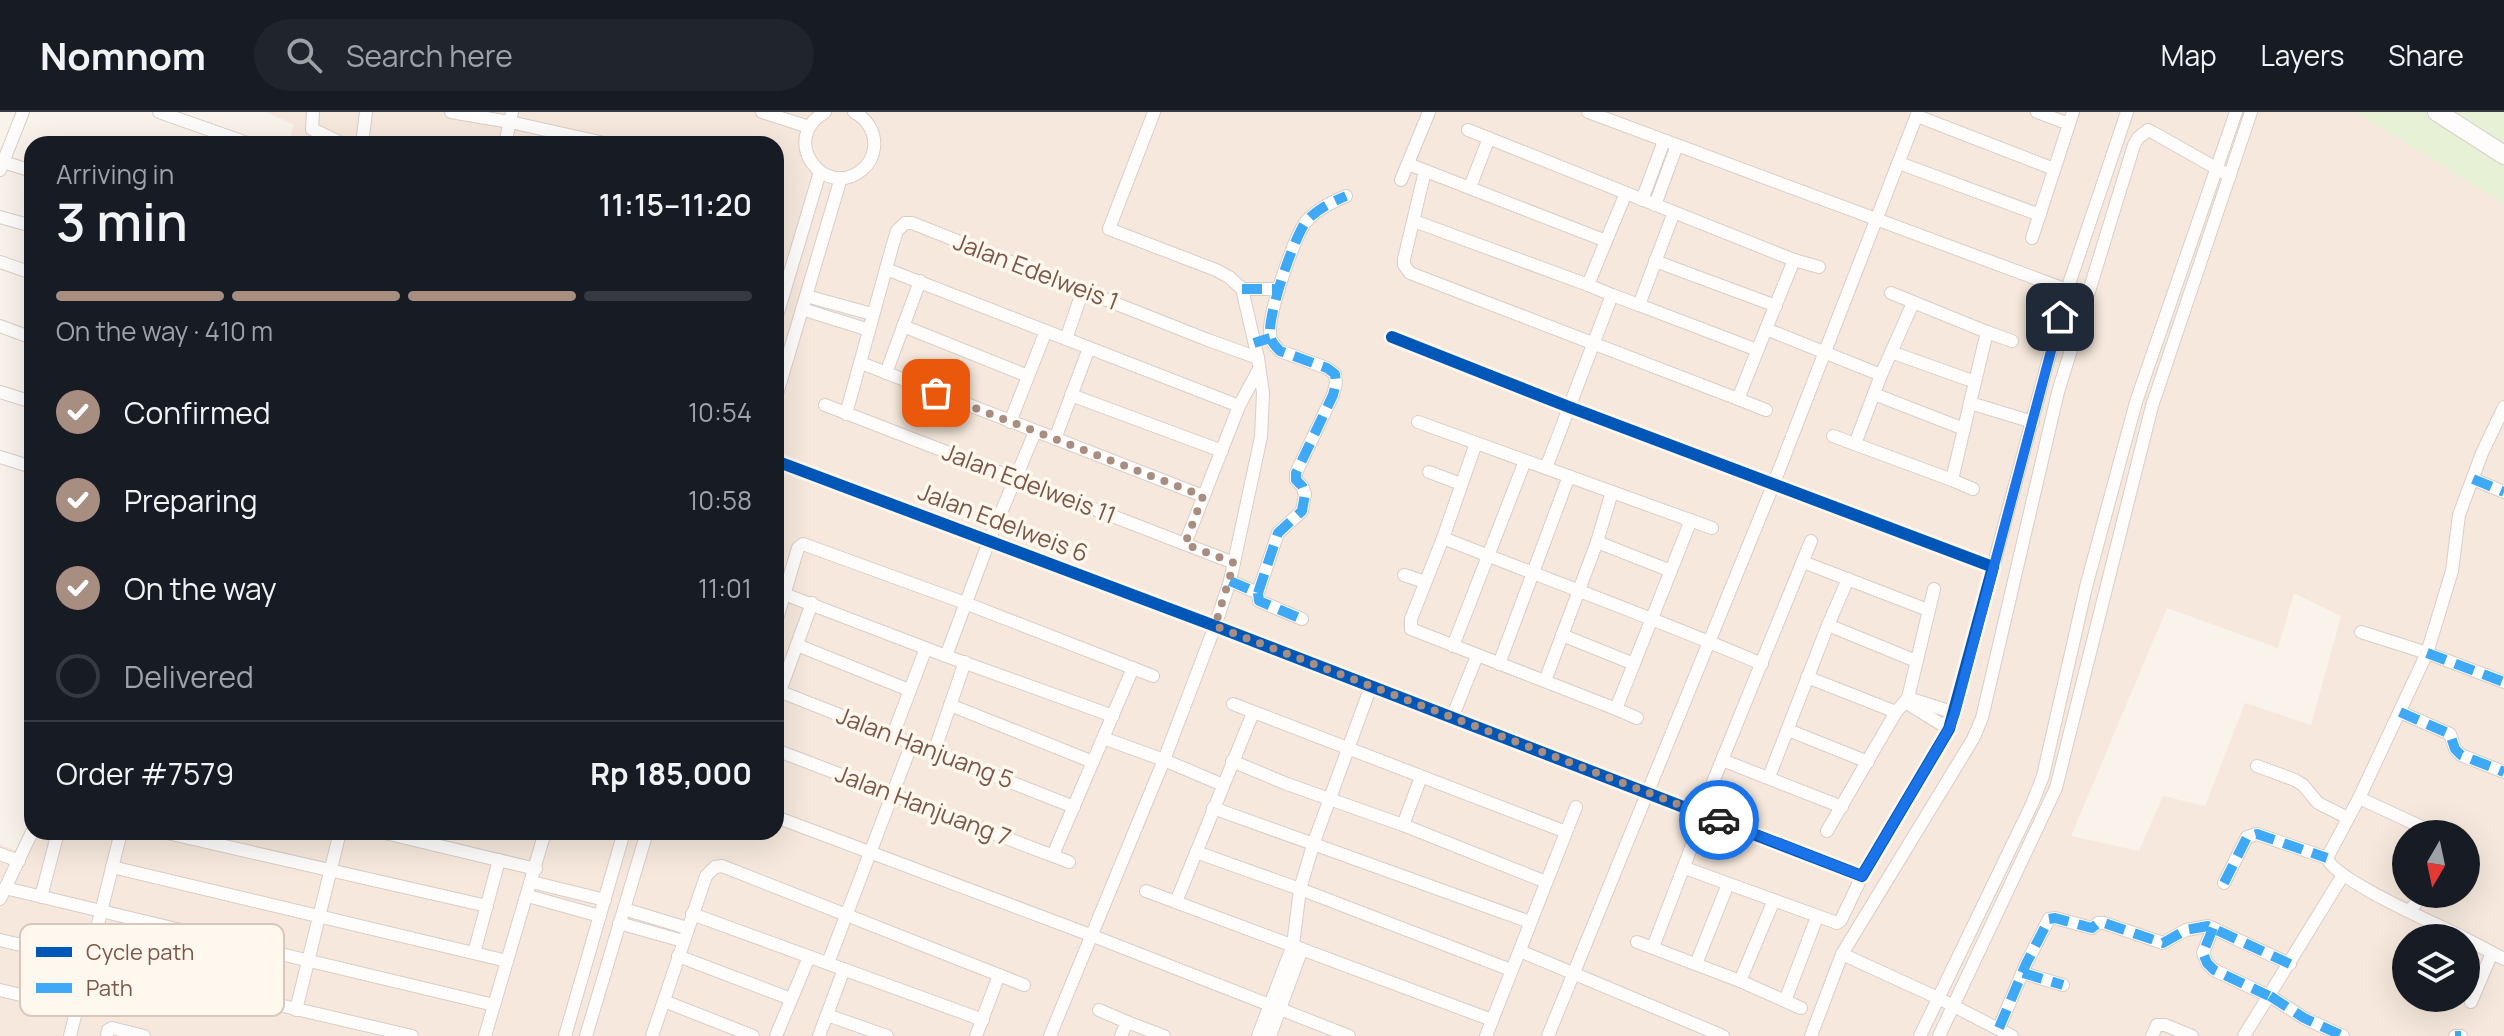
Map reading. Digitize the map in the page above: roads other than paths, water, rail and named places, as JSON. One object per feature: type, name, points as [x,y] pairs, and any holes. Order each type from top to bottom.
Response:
[{"type":"main road","points":[[2437,112],[2504,155]]},
{"type":"street","points":[[23,112],[2,166],[24,170]]},
{"type":"street","points":[[159,112],[227,136]]},
{"type":"street","points":[[313,112],[312,129],[326,136]]},
{"type":"street","points":[[363,136],[366,112]]},
{"type":"street","points":[[451,112],[511,117],[555,136]]},
{"type":"street","points":[[762,112],[809,127]]},
{"type":"street","points":[[825,112],[809,127],[806,151],[820,172],[841,178],[859,172],[872,157],[874,138],[870,126],[860,114]]},
{"type":"street","points":[[1050,1036],[1164,760],[1215,626],[1230,581],[1263,423],[1263,393],[1242,289],[1216,270],[1109,229],[1154,112]]},
{"type":"street","points":[[1401,180],[1429,112]]},
{"type":"street","points":[[1588,112],[2067,290]]},
{"type":"street","points":[[2032,238],[2071,118],[2037,112]]},
{"type":"street","points":[[1685,868],[1817,917],[1837,923],[1841,920],[1862,876],[1949,729],[1955,713],[2067,290],[2127,112]]},
{"type":"street","points":[[1920,1036],[2043,776],[2086,587],[2136,402],[2236,112]]},
{"type":"street","points":[[1939,1036],[2056,788],[2152,406],[2251,112]]},
{"type":"street","points":[[1548,1036],[1774,483],[1918,114],[2054,169]]},
{"type":"street","points":[[1468,130],[1794,260],[1819,267]]},
{"type":"street","points":[[1811,1036],[1842,954],[1973,739],[1982,718],[2058,392],[2134,145],[2148,130],[2230,176]]},
{"type":"street","points":[[1470,187],[1489,138]]},
{"type":"street","points":[[1648,202],[1670,143]]},
{"type":"street","points":[[1899,163],[2040,215]]},
{"type":"street","points":[[1408,164],[1606,241]]},
{"type":"street","points":[[1425,171],[1404,265],[1410,273],[1766,410]]},
{"type":"street","points":[[784,276],[820,172]]},
{"type":"street","points":[[784,370],[841,178]]},
{"type":"street","points":[[1588,285],[1626,193]]},
{"type":"street","points":[[1302,619],[1259,601],[1258,593],[1278,533],[1302,511],[1305,494],[1296,480],[1296,473],[1333,395],[1335,374],[1327,368],[1280,351],[1270,338],[1279,289],[1306,222],[1320,209],[1346,196]]},
{"type":"street","points":[[1639,305],[1674,212]]},
{"type":"street","points":[[0,217],[24,224]]},
{"type":"street","points":[[1414,221],[1757,350]]},
{"type":"street","name":"Jalan Edelweis 1","points":[[846,414],[897,231],[905,223],[912,223],[1083,290],[1258,363]]},
{"type":"street","points":[[1738,399],[1794,260]]},
{"type":"street","points":[[1655,261],[1776,306]]},
{"type":"street","points":[[0,262],[24,270]]},
{"type":"street","points":[[886,269],[1239,406]]},
{"type":"street","points":[[886,373],[920,281]]},
{"type":"street","points":[[1242,289],[1279,289]]},
{"type":"street","points":[[1066,339],[1083,290]]},
{"type":"street","points":[[1891,293],[2012,341]]},
{"type":"street","points":[[1546,468],[1612,295]]},
{"type":"street","points":[[804,303],[872,314]]},
{"type":"street","points":[[804,303],[869,330]]},
{"type":"street","points":[[1855,444],[1913,303]]},
{"type":"street","points":[[0,326],[24,335]]},
{"type":"street","points":[[903,326],[1028,376]]},
{"type":"street","points":[[1766,329],[1881,375]]},
{"type":"street","points":[[1010,422],[1046,331]]},
{"type":"street","points":[[1952,480],[1987,332]]},
{"type":"street","points":[[1392,337],[1993,567]]},
{"type":"street","points":[[1254,343],[1270,338]]},
{"type":"street","points":[[1055,439],[1089,348]]},
{"type":"street","points":[[1891,352],[1975,382]]},
{"type":"street","points":[[861,363],[1203,496]]},
{"type":"street","points":[[1185,544],[1258,363]]},
{"type":"street","points":[[0,392],[24,400]]},
{"type":"street","points":[[1874,394],[1964,429]]},
{"type":"street","points":[[1071,395],[1222,451]]},
{"type":"street","points":[[2136,402],[2152,406]]},
{"type":"street","points":[[1970,403],[2033,422]]},
{"type":"street","name":"Jalan Edelweis 11","points":[[825,405],[1234,563]]},
{"type":"street","points":[[2436,924],[2343,875],[2330,866],[2327,858],[2359,798],[2427,653],[2452,571],[2459,515],[2504,407]]},
{"type":"street","points":[[1418,422],[1712,528]]},
{"type":"street","points":[[946,656],[989,541],[1035,432]]},
{"type":"street","points":[[1833,436],[1973,489]]},
{"type":"street","points":[[1476,443],[1411,619],[1411,629],[1637,718]]},
{"type":"street","points":[[0,457],[24,464]]},
{"type":"street","points":[[1453,646],[1525,461]]},
{"type":"street","name":"Jalan Edelweis 6","points":[[784,464],[1215,626],[1862,876]]},
{"type":"street","points":[[1429,472],[1461,484]]},
{"type":"street","points":[[1499,664],[1569,476]]},
{"type":"street","points":[[2473,479],[2504,492]]},
{"type":"street","points":[[1545,681],[1597,542],[1612,492]]},
{"type":"street","points":[[1616,709],[1691,520]]},
{"type":"street","points":[[1443,538],[1762,664]]},
{"type":"street","points":[[1713,782],[1811,541]]},
{"type":"street","points":[[1597,542],[1671,571]]},
{"type":"street","points":[[1113,716],[784,594],[798,548],[803,544],[1153,676]]},
{"type":"street","points":[[1803,562],[1928,610]]},
{"type":"street","points":[[1404,575],[1425,582]]},
{"type":"street","points":[[1769,777],[1848,579]]},
{"type":"street","points":[[1230,581],[1258,593]]},
{"type":"street","points":[[1827,831],[1906,700],[1934,589]]},
{"type":"street","points":[[784,676],[812,603]]},
{"type":"street","points":[[1828,625],[1916,661]]},
{"type":"street","points":[[2361,632],[2504,682]]},
{"type":"street","points":[[1562,635],[1634,664]]},
{"type":"street","points":[[797,645],[909,690]]},
{"type":"street","points":[[893,735],[926,648]]},
{"type":"street","points":[[1452,718],[1477,656]]},
{"type":"street","points":[[934,752],[965,662]]},
{"type":"street","points":[[1053,855],[1133,668]]},
{"type":"street","points":[[1807,677],[1896,712]]},
{"type":"street","points":[[1270,1036],[1275,1008],[1297,947],[1300,889],[1371,686]]},
{"type":"street","name":"Jalan Hanjuang 5","points":[[784,692],[1074,807]]},
{"type":"street","points":[[1906,700],[1955,713]]},
{"type":"street","points":[[1906,700],[1949,729]]},
{"type":"street","points":[[1233,704],[1566,832]]},
{"type":"street","points":[[950,705],[1093,762]]},
{"type":"street","points":[[2400,712],[2450,734],[2455,749],[2461,755],[2504,772]]},
{"type":"street","points":[[1176,902],[1253,713]]},
{"type":"street","points":[[1788,730],[1868,762]]},
{"type":"street","points":[[2052,734],[2070,736]]},
{"type":"street","points":[[1103,738],[1223,785]]},
{"type":"street","points":[[828,963],[912,743]]},
{"type":"street","name":"Jalan Hanjuang 7","points":[[784,753],[1069,862]]},
{"type":"street","points":[[1722,760],[1842,807]]},
{"type":"street","points":[[1232,761],[1546,882]]},
{"type":"street","points":[[2257,766],[2295,780],[2318,803],[2348,818]]},
{"type":"street","points":[[1403,825],[1421,777]]},
{"type":"street","points":[[2359,798],[2407,820]]},
{"type":"street","points":[[1486,1036],[1576,807]]},
{"type":"street","points":[[1213,808],[1530,922]]},
{"type":"street","points":[[1653,947],[1704,814]]},
{"type":"street","points":[[784,820],[1349,1036]]},
{"type":"street","points":[[2224,883],[2251,834],[2327,858]]},
{"type":"street","points":[[28,840],[3,894],[41,897],[155,924]]},
{"type":"street","points":[[41,897],[56,840]]},
{"type":"street","points":[[98,924],[119,840]]},
{"type":"street","points":[[198,840],[487,906]]},
{"type":"street","points":[[296,1010],[338,840]]},
{"type":"street","points":[[415,840],[536,869]]},
{"type":"street","points":[[485,1036],[543,840]]},
{"type":"street","points":[[565,1036],[622,840]]},
{"type":"street","points":[[586,1036],[645,840]]},
{"type":"street","points":[[1196,852],[1511,970]]},
{"type":"street","points":[[0,854],[19,861]]},
{"type":"street","points":[[474,953],[499,860]]},
{"type":"street","points":[[652,1036],[687,928],[710,870],[722,866],[1024,985]]},
{"type":"street","points":[[112,867],[507,961]]},
{"type":"street","points":[[2244,1036],[2343,875]]},
{"type":"street","points":[[532,882],[605,900]]},
{"type":"street","points":[[1696,964],[1728,884]]},
{"type":"street","points":[[1146,891],[1492,1020]]},
{"type":"street","points":[[528,896],[600,916]]},
{"type":"street","points":[[1740,981],[1774,900]]},
{"type":"street","points":[[2409,911],[2412,908]]},
{"type":"street","points":[[624,909],[687,928]]},
{"type":"street","points":[[692,914],[983,1020]]},
{"type":"street","points":[[1785,1001],[1817,917]]},
{"type":"street","points":[[1999,1028],[2049,919],[2089,928],[2104,923],[2163,943],[2186,930],[2200,926],[2213,928],[2290,964]]},
{"type":"street","points":[[619,923],[683,941]]},
{"type":"street","points":[[2213,928],[2203,953],[2211,968],[2343,1036]]},
{"type":"street","points":[[0,940],[20,945]]},
{"type":"street","points":[[1637,942],[1801,1008]]},
{"type":"street","points":[[2480,946],[2498,956],[2480,987]]},
{"type":"street","points":[[1520,951],[1723,1036]]},
{"type":"street","points":[[1842,954],[2012,1036]]},
{"type":"street","points":[[284,955],[494,1005]]},
{"type":"street","points":[[678,956],[791,999]]},
{"type":"street","points":[[776,1036],[809,957]]},
{"type":"street","points":[[819,1036],[844,969]]},
{"type":"street","points":[[2023,973],[2063,985]]},
{"type":"street","points":[[976,1036],[999,975]]},
{"type":"street","points":[[0,990],[20,995]]},
{"type":"street","points":[[664,1001],[753,1036]]},
{"type":"street","points":[[284,1007],[412,1036]]},
{"type":"street","points":[[1258,1036],[1275,1008]]},
{"type":"street","points":[[1099,1010],[1164,1036]]},
{"type":"street","points":[[827,1015],[887,1036]]},
{"type":"street","points":[[70,1036],[75,1016]]},
{"type":"street","points":[[1121,1036],[1127,1022]]},
{"type":"street","points":[[2152,1036],[2157,1025],[2192,1036]]},
{"type":"street","points":[[107,1036],[112,1028],[144,1036]]},
{"type":"street","points":[[2455,1036],[2461,1036]]}]
